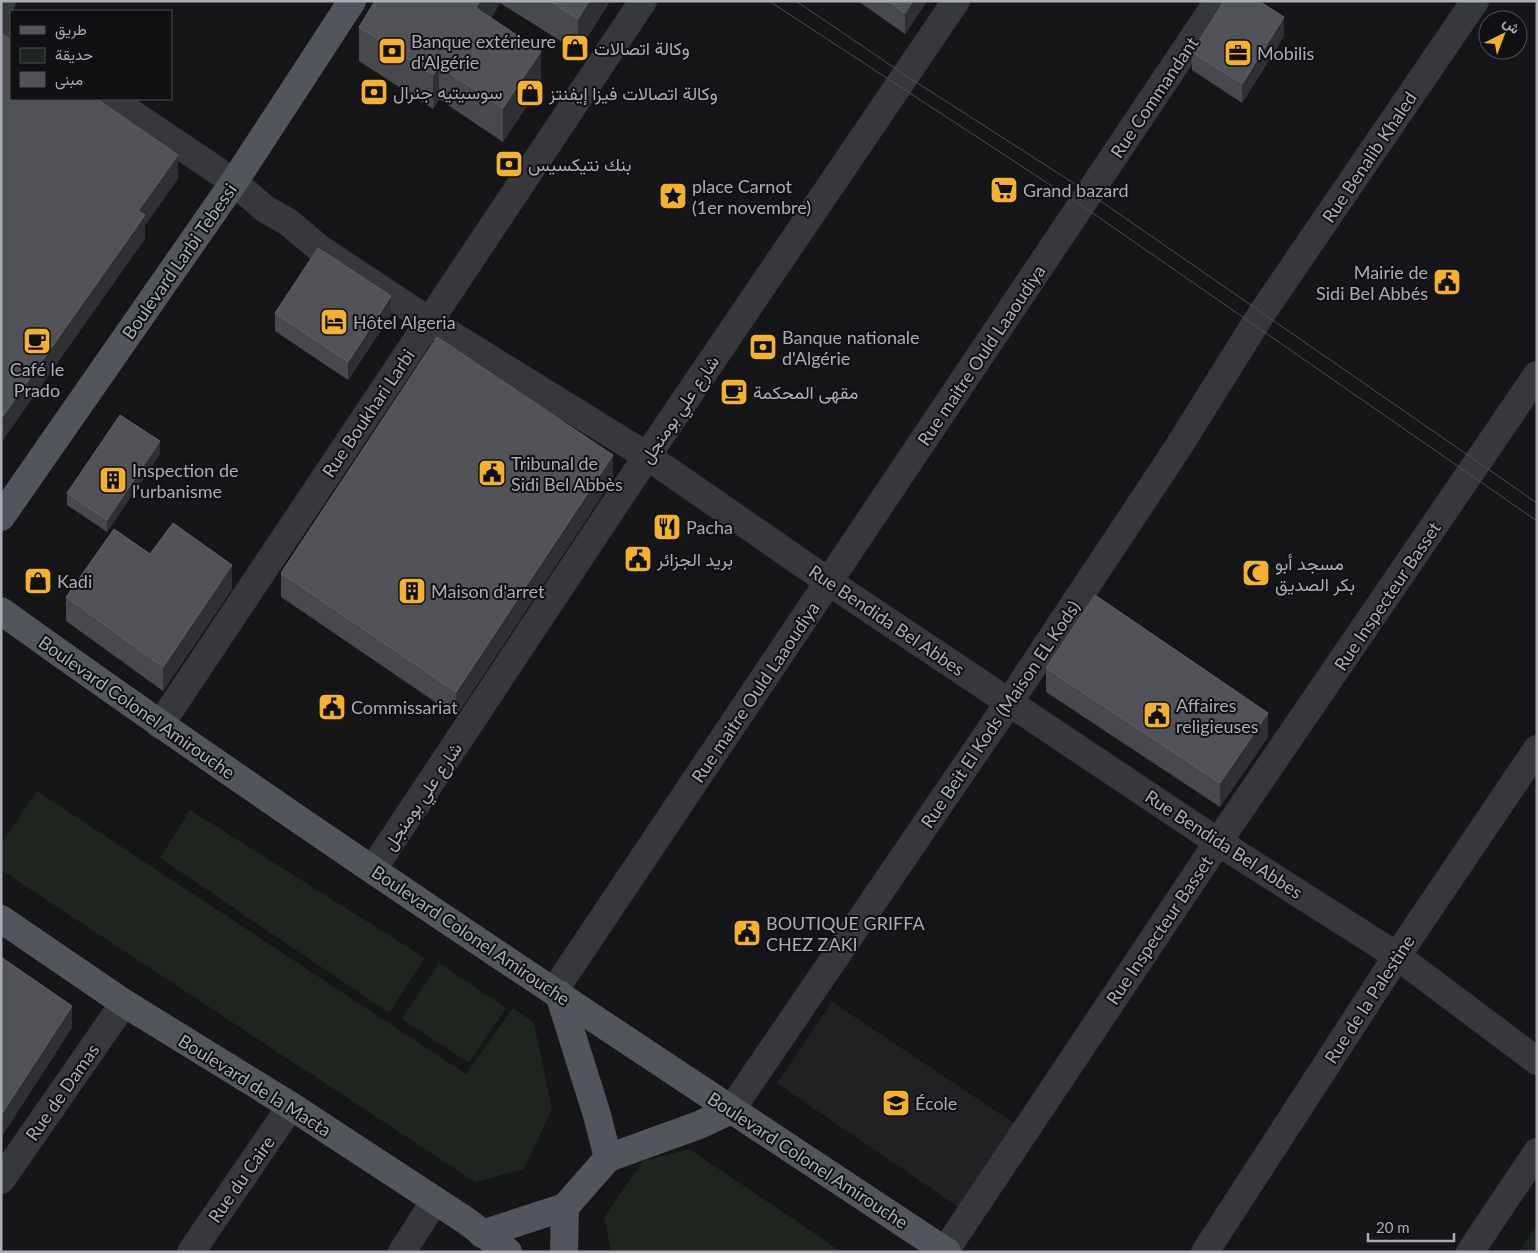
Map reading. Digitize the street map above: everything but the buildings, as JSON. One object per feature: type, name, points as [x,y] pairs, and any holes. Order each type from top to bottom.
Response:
[{"type":"main road","name":"Boulevard Larbi Tebessi","points":[[1,517],[234,182],[352,1]]},
{"type":"main road","name":"Boulevard Colonel Amirouche","points":[[1,611],[160,725],[731,1110],[946,1251]]},
{"type":"main road","name":"Boulevard de la Macta","points":[[1,919],[124,1004],[291,1106],[434,1202],[465,1220],[508,1252]]},
{"type":"main road","points":[[556,992],[594,1107],[608,1158]]},
{"type":"main road","points":[[482,1234],[565,1207],[608,1158],[699,1125],[731,1110]]},
{"type":"main road","points":[[564,1252],[565,1207]]},
{"type":"street","name":"Rue Boukhari Larbi","points":[[160,725],[643,1]]},
{"type":"street","name":"شارع علي بومنجل","points":[[373,869],[646,456],[956,1]]},
{"type":"street","name":"Rue Commandant","points":[[1089,193],[1218,1]]},
{"type":"street","name":"Rue Benalib Khaled","points":[[1262,313],[1476,1]]},
{"type":"street","name":"Rue Bendida Bel Abbes","points":[[112,100],[234,182],[265,209],[288,222],[319,248],[429,321],[646,456],[829,582],[1010,701],[1218,842],[1397,956],[1537,1061]]},
{"type":"street","name":"Rue maitre Ould Laaoudiya","points":[[556,992],[1089,193]]},
{"type":"street","name":"Rue Beit El Kods (Maison EL Kods)","points":[[731,1110],[1010,701],[1177,449],[1262,313]]},
{"type":"street","name":"Rue Inspecteur Basset","points":[[946,1251],[1218,842],[1537,374]]},
{"type":"street","name":"Rue de la Palestine","points":[[1205,1252],[1397,956],[1537,749]]},
{"type":"street","name":"Rue de Damas","points":[[1,1180],[124,1004]]},
{"type":"street","name":"Rue du Caire","points":[[191,1252],[291,1106]]},
{"type":"street","points":[[1470,1252],[1537,1152]]},
{"type":"street","points":[[402,1252],[434,1202]]},
{"type":"shaded area","name":"École","points":[[832,1002],[1015,1124],[961,1209],[777,1083]]},
{"type":"green space","points":[[37,791],[466,1074],[513,1008],[534,1023],[552,1109],[524,1169],[475,1182],[1,870],[1,844]]},
{"type":"green space","points":[[190,810],[425,958],[389,1013],[160,858]]},
{"type":"green space","points":[[439,963],[506,1008],[469,1063],[402,1019]]},
{"type":"green space","points":[[689,1149],[842,1252],[611,1252],[604,1217],[643,1161]]},
{"type":"green space","points":[[1537,1225],[1537,1252],[1519,1252]]},
{"type":"tram line","points":[[769,1],[1081,205],[1537,521]]},
{"type":"tram line","points":[[796,1],[905,75],[1089,193],[1537,503]]},
{"type":"place","name":"وكالة اتصالات","points":[[575,48]]},
{"type":"place","name":"Banque extérieure d'Algérie","points":[[392,51]]},
{"type":"place","name":"Mobilis","points":[[1238,53]]},
{"type":"place","name":"سوسيتيه جنرال","points":[[374,92]]},
{"type":"place","name":"وكالة اتصالات فيزا إيفنتز","points":[[530,93]]},
{"type":"place","name":"بنك نتيكسيس","points":[[509,164]]},
{"type":"place","name":"Grand bazard","points":[[1004,190]]},
{"type":"place","name":"place Carnot (1er novembre)","points":[[673,196]]},
{"type":"place","name":"Mairie de Sidi Bel Abbés","points":[[1447,282]]},
{"type":"place","name":"Hôtel Algeria","points":[[334,322]]},
{"type":"place","name":"Café le Prado","points":[[37,341]]},
{"type":"place","name":"Banque nationale d'Algérie","points":[[763,347]]},
{"type":"place","name":"مقهى المحكمة","points":[[734,392]]},
{"type":"place","name":"Tribunal de Sidi Bel Abbès","points":[[492,473]]},
{"type":"place","name":"Inspection de l'urbanisme","points":[[113,480]]},
{"type":"place","name":"Pacha","points":[[667,527]]},
{"type":"place","name":"بريد الجزائر","points":[[638,559]]},
{"type":"place","name":"مسجد أبو بكر الصديق","points":[[1256,573]]},
{"type":"place","name":"Kadi","points":[[38,581]]},
{"type":"place","name":"Maison d'arret","points":[[412,591]]},
{"type":"place","name":"Commissariat","points":[[332,707]]},
{"type":"place","name":"Affaires religieuses","points":[[1157,715]]},
{"type":"place","name":"BOUTIQUE GRIFFA CHEZ ZAKI","points":[[747,933]]},
{"type":"place","name":"École","points":[[896,1103]]}]
